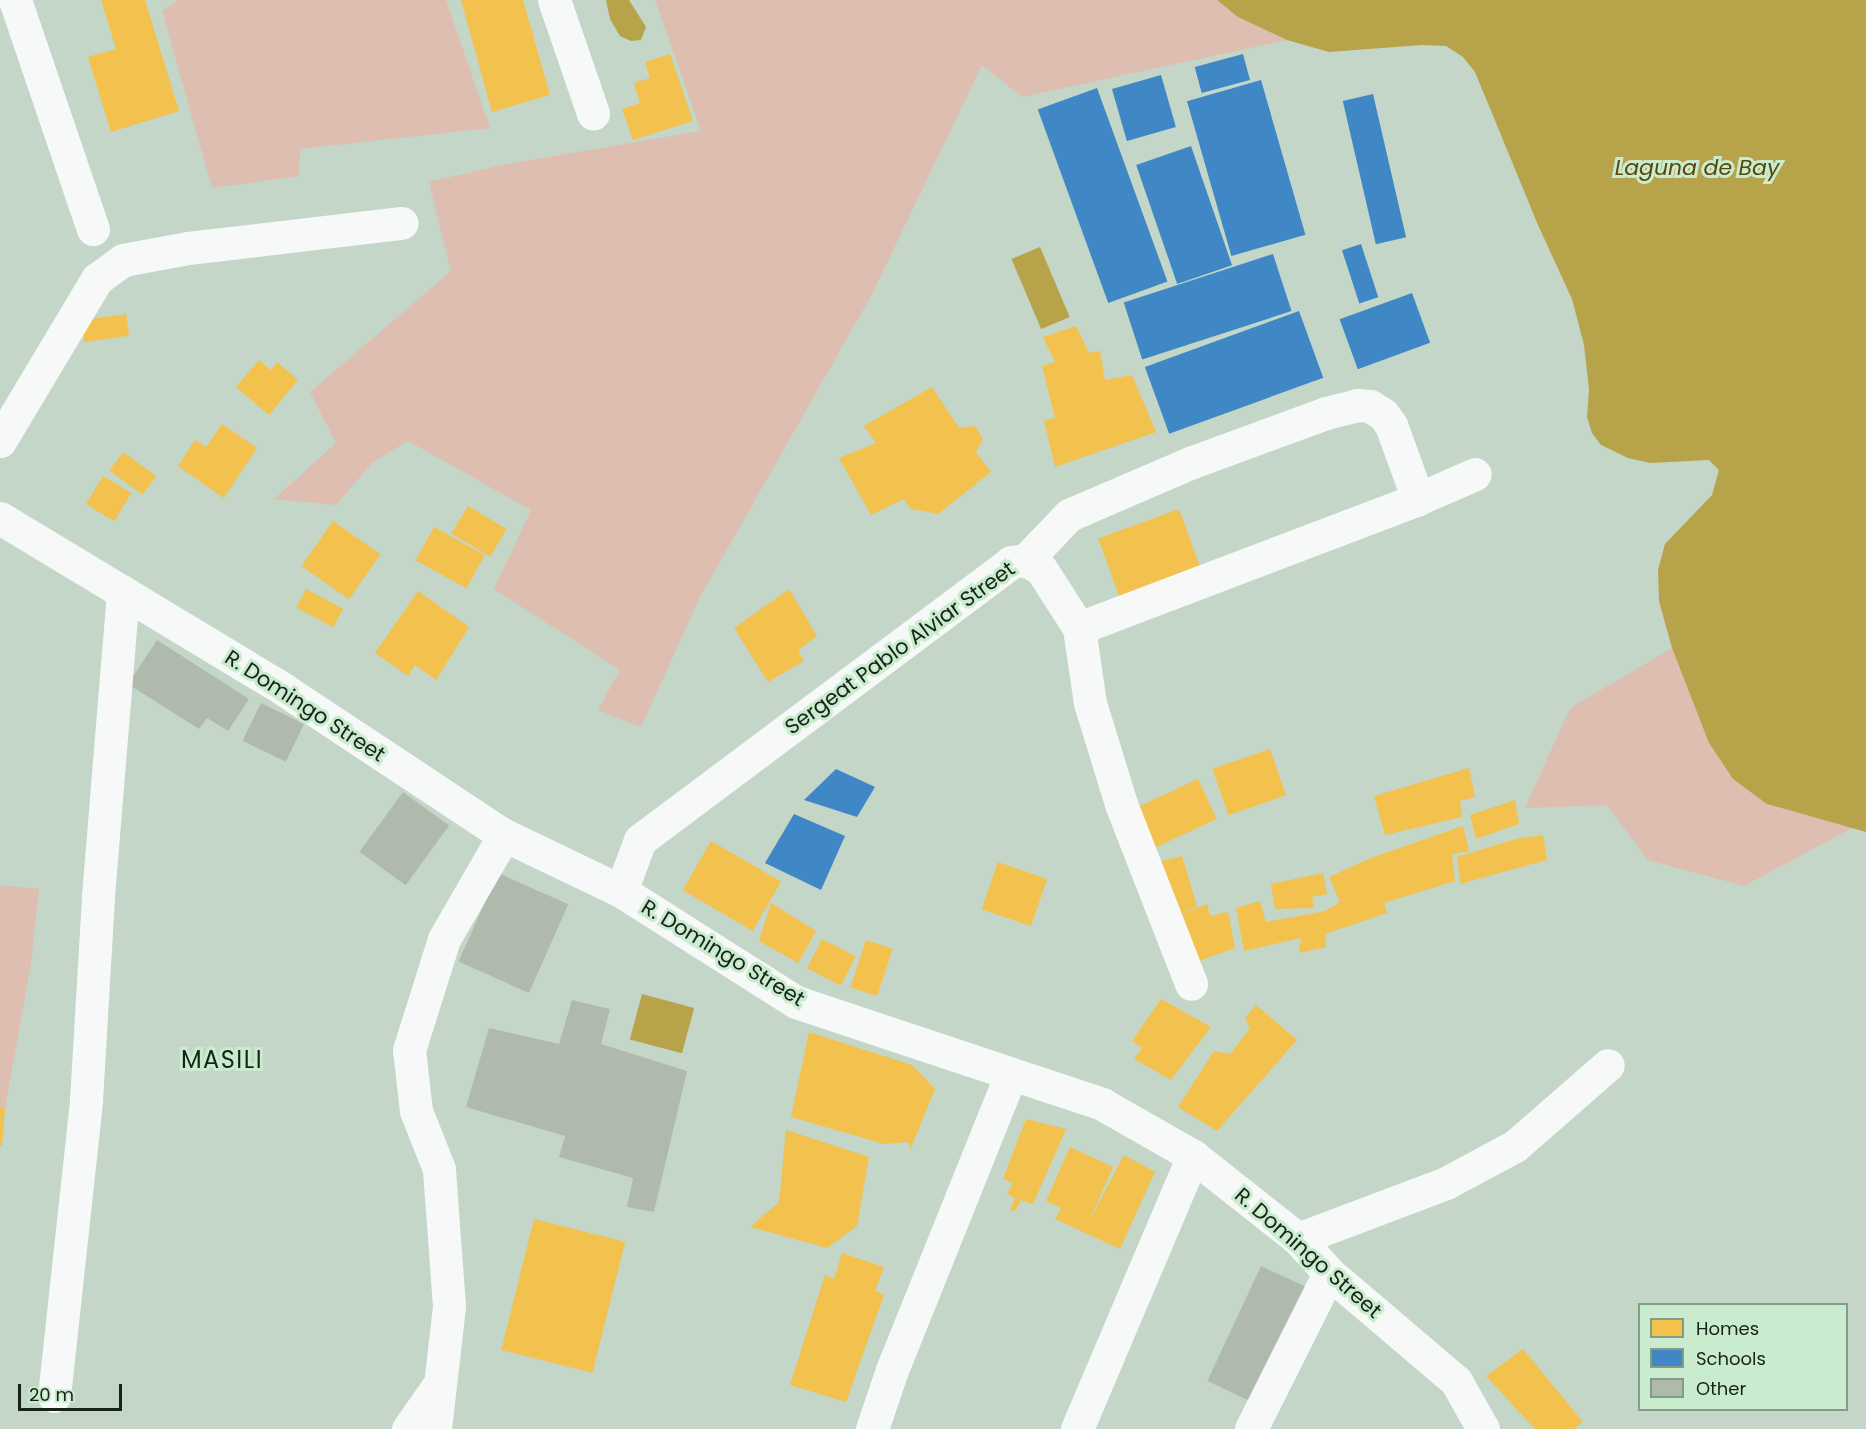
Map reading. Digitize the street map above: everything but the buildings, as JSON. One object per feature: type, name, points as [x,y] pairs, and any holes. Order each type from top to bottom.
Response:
[{"type":"street","points":[[15,0],[93,229]]},
{"type":"street","points":[[554,0],[593,113]]},
{"type":"street","points":[[0,441],[97,279],[123,260],[188,248],[402,223]]},
{"type":"street","points":[[1026,560],[1069,515],[1190,463],[1326,413],[1357,405],[1370,406],[1383,414],[1391,425],[1418,500]]},
{"type":"street","points":[[1191,984],[1121,804],[1090,703],[1079,628],[1418,500],[1475,474]]},
{"type":"street","name":"R. Domingo Street","points":[[0,518],[283,689],[504,835],[621,891],[796,1002],[1102,1104],[1193,1156],[1298,1239],[1329,1273],[1456,1381],[1483,1429]]},
{"type":"street","name":"Sergeat Pablo Alviar Street","points":[[621,891],[640,840],[1011,562],[1026,560],[1041,569],[1079,628]]},
{"type":"street","points":[[54,1396],[86,1100],[98,896],[123,592]]},
{"type":"street","points":[[435,1429],[449,1306],[439,1169],[416,1111],[410,1050],[444,939],[504,835]]},
{"type":"street","points":[[1298,1239],[1446,1183],[1515,1146],[1608,1065]]},
{"type":"street","points":[[872,1429],[892,1370],[1011,1074]]},
{"type":"street","points":[[1077,1429],[1193,1156]]},
{"type":"street","points":[[1251,1429],[1329,1273]]},
{"type":"street","points":[[408,1429],[440,1382]]},
{"type":"shaded area","points":[[179,0],[446,0],[490,128],[300,149],[299,176],[212,188],[162,11]]},
{"type":"shaded area","points":[[655,0],[1217,0],[1238,17],[1287,40],[1022,97],[982,65],[871,296],[700,597],[641,727],[598,710],[620,670],[494,589],[531,510],[408,441],[372,463],[336,505],[274,499],[336,443],[310,392],[451,271],[429,182],[506,164],[701,131]]},
{"type":"shaded area","points":[[1672,648],[1709,743],[1767,804],[1852,828],[1744,886],[1648,860],[1607,805],[1525,808],[1570,708]]},
{"type":"shaded area","points":[[0,885],[39,889],[31,963],[5,1108],[0,1108]]},
{"type":"water","points":[[606,0],[629,0],[646,27],[641,40],[631,41],[620,36],[610,19]]},
{"type":"water","name":"Laguna de Bay","points":[[1217,0],[1866,0],[1866,832],[1767,804],[1733,779],[1709,743],[1672,648],[1659,601],[1658,570],[1665,544],[1712,495],[1719,470],[1709,460],[1650,463],[1628,458],[1601,445],[1592,433],[1587,417],[1589,389],[1584,345],[1572,299],[1538,225],[1475,72],[1463,57],[1446,46],[1422,45],[1329,52],[1287,40],[1238,17]]},
{"type":"water","points":[[1040,247],[1070,317],[1041,329],[1011,259]]},
{"type":"water","points":[[642,994],[694,1008],[682,1053],[630,1039]]},
{"type":"district","name":"MASILI","points":[[222,1060]]}]
